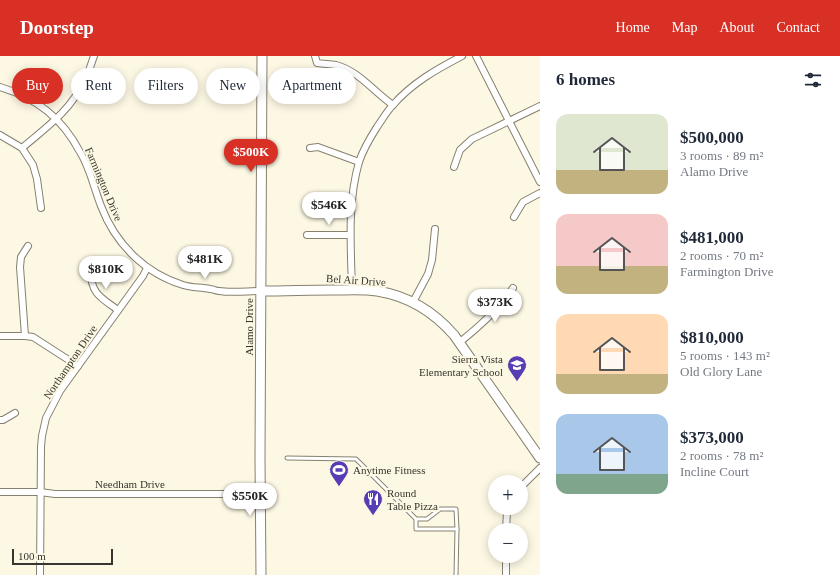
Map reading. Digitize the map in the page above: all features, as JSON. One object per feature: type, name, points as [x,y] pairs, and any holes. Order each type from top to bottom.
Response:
[{"type":"main road","name":"Alamo Drive","points":[[260,575],[262,56]]},
{"type":"main road","name":"Bel Air Drive","points":[[261,291],[370,291],[387,293],[413,302],[448,328],[460,342],[540,458]]},
{"type":"street","points":[[22,148],[57,119],[68,106],[86,79],[94,56]]},
{"type":"street","points":[[315,56],[317,63],[335,65],[352,72],[393,105]]},
{"type":"street","points":[[352,290],[350,235],[354,187],[359,162],[364,150],[374,132],[393,105],[418,82],[462,56]]},
{"type":"street","points":[[476,56],[540,182]]},
{"type":"street","name":"Farmington Drive","points":[[0,87],[21,94],[39,104],[57,119],[70,134],[81,152],[111,228],[129,253],[147,268],[164,278],[189,286],[218,291],[261,291]]},
{"type":"street","points":[[454,167],[460,150],[472,139],[540,106]]},
{"type":"street","points":[[0,135],[22,148],[33,165],[37,179],[41,208]]},
{"type":"street","points":[[310,148],[318,148],[359,162]]},
{"type":"street","points":[[514,217],[523,202],[540,193]]},
{"type":"street","points":[[413,302],[428,274],[432,260],[435,229]]},
{"type":"street","points":[[307,235],[350,235]]},
{"type":"street","points":[[25,336],[20,267],[21,257],[28,246]]},
{"type":"street","name":"Northampton Drive","points":[[40,575],[41,447],[46,418],[60,391],[143,276],[147,268]]},
{"type":"street","points":[[91,270],[90,279],[92,286],[98,295],[118,310]]},
{"type":"street","points":[[460,342],[494,312],[506,299],[512,288]]},
{"type":"street","points":[[0,336],[33,337],[78,366]]},
{"type":"street","points":[[0,420],[3,420],[14,413]]},
{"type":"street","points":[[528,480],[540,468]]},
{"type":"street","name":"Needham Drive","points":[[0,492],[40,492],[56,494],[260,494]]},
{"type":"street","points":[[506,563],[506,575]]},
{"type":"lane","points":[[287,458],[356,459],[416,519],[416,529],[456,529]]},
{"type":"lane","points":[[416,519],[427,519],[440,509],[456,509],[456,575]]},
{"type":"place","name":"Sierra Vista Elementary School","points":[[517,382]]},
{"type":"place","name":"Anytime Fitness","points":[[339,487]]},
{"type":"place","name":"Round Table Pizza","points":[[373,516]]}]
